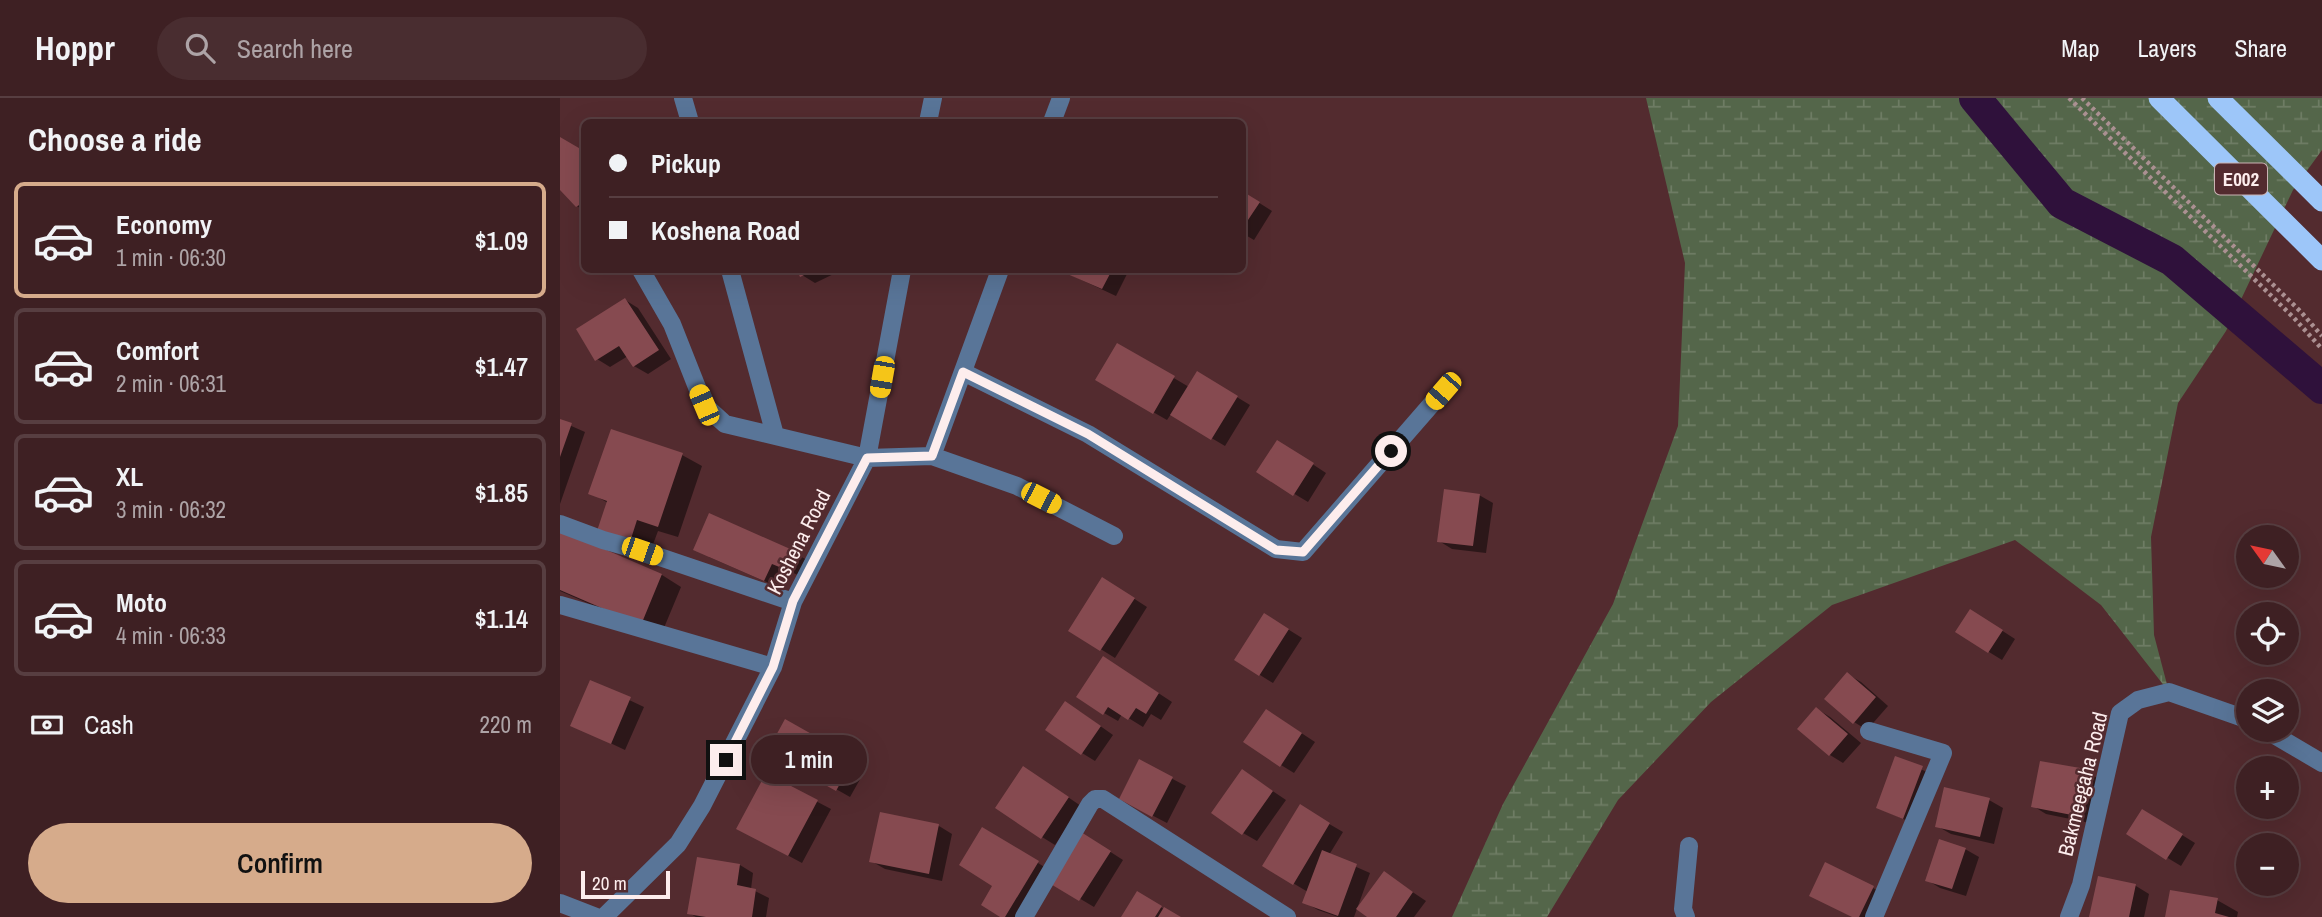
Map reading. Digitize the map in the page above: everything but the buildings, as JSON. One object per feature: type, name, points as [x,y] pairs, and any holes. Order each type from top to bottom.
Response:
[{"type":"highway","name":"E002","points":[[2159,98],[2322,260]]},
{"type":"highway","name":"E002","points":[[2218,98],[2322,201]]},
{"type":"street","points":[[683,98],[689,119]]},
{"type":"street","points":[[929,119],[933,98]]},
{"type":"street","points":[[1053,119],[1061,98]]},
{"type":"street","points":[[643,273],[672,324],[704,405],[725,424],[867,458],[932,456],[1017,486],[1114,536]]},
{"type":"street","points":[[731,273],[775,435]]},
{"type":"street","name":"Koshena Road","points":[[604,917],[678,845],[702,806],[773,667],[793,601],[867,458],[901,273]]},
{"type":"street","points":[[932,456],[999,273]]},
{"type":"street","points":[[963,372],[1088,434],[1276,550],[1303,552],[1443,391]]},
{"type":"street","points":[[560,524],[793,601]]},
{"type":"street","points":[[560,605],[773,667]]},
{"type":"street","name":"Bakmeegaha Road","points":[[2069,917],[2081,885],[2120,713],[2137,700],[2169,692],[2236,715]]},
{"type":"street","points":[[1869,731],[1943,753],[1874,917]]},
{"type":"street","points":[[2286,742],[2322,763]]},
{"type":"street","points":[[1024,917],[1090,804],[1096,799],[1102,799],[1287,917]]},
{"type":"street","points":[[1686,917],[1683,909],[1689,846]]},
{"type":"street","points":[[560,903],[596,917]]},
{"type":"path","points":[[2069,98],[2294,318],[2322,349]]},
{"type":"path","points":[[2082,98],[2301,312],[2322,336]]},
{"type":"green space","points":[[1646,98],[2322,98],[2322,150],[2293,190],[2226,331],[2178,403],[2151,537],[2154,635],[2169,692],[2101,605],[2015,540],[1832,605],[1711,702],[1618,800],[1547,917],[1452,917],[1503,804],[1613,604],[1678,426],[1685,263]]},
{"type":"waterway","points":[[1975,98],[2062,203],[2172,260],[2322,388]]},
{"type":"route","points":[[726,760],[773,667],[793,601],[867,458],[932,456],[963,372],[1088,434],[1276,550],[1303,552],[1391,451]]}]
